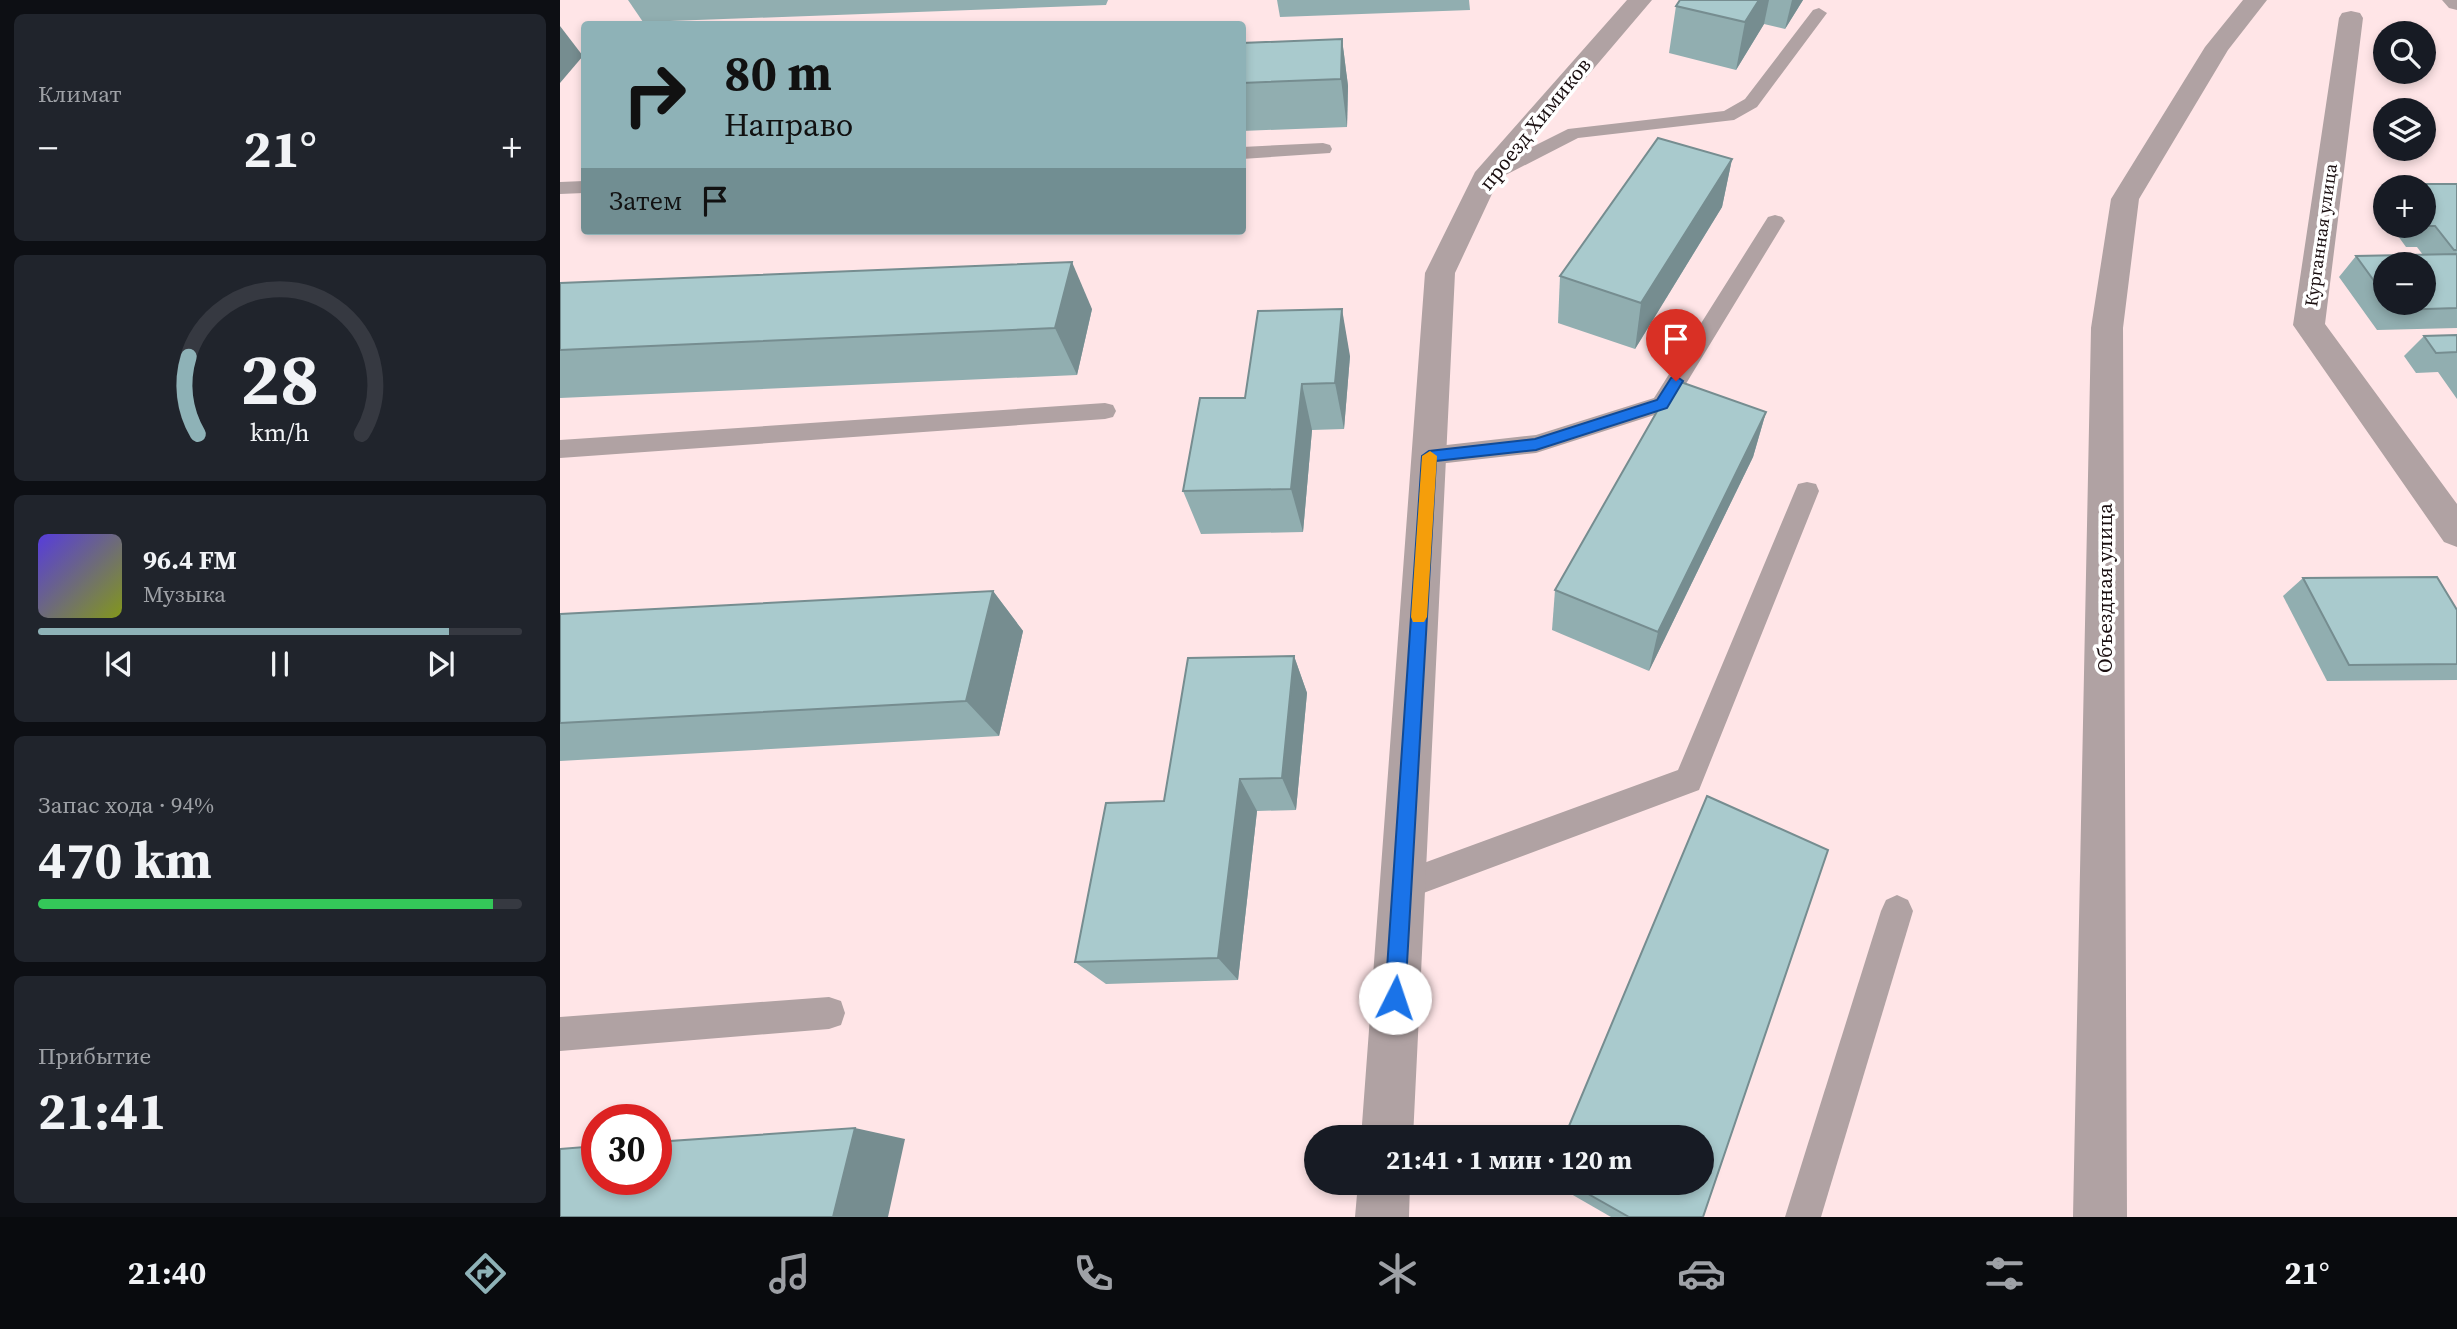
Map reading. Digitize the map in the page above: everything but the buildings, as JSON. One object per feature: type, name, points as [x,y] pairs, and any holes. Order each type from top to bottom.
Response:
[{"type":"street","name":"проезд Химиков","points":[[1388,1125],[1440,273],[1485,178],[1640,0]]},
{"type":"street","name":"Объездная улица","points":[[2101,1217],[2107,328],[2125,199],[2217,47],[2255,0]]},
{"type":"street","name":"Курганная улица","points":[[2351,18],[2309,326],[2457,532]]},
{"type":"street","points":[[1382,1217],[1383,1195]]},
{"type":"lane","points":[[1485,178],[1574,133],[1728,116],[1751,103],[1819,13]]},
{"type":"lane","points":[[1246,153],[1323,149]]},
{"type":"lane","points":[[560,206],[572,188]]},
{"type":"lane","points":[[1429,456],[1536,444],[1662,404],[1775,221]]},
{"type":"lane","points":[[560,449],[1105,411]]},
{"type":"lane","points":[[1402,886],[1689,779],[1807,491]]},
{"type":"lane","points":[[1803,1217],[1897,911]]},
{"type":"lane","points":[[560,1034],[829,1013]]},
{"type":"slow traffic","points":[[1419,617],[1430,456]]},
{"type":"route","points":[[1395,998],[1429,456],[1536,444],[1662,404],[1676,381]]}]
